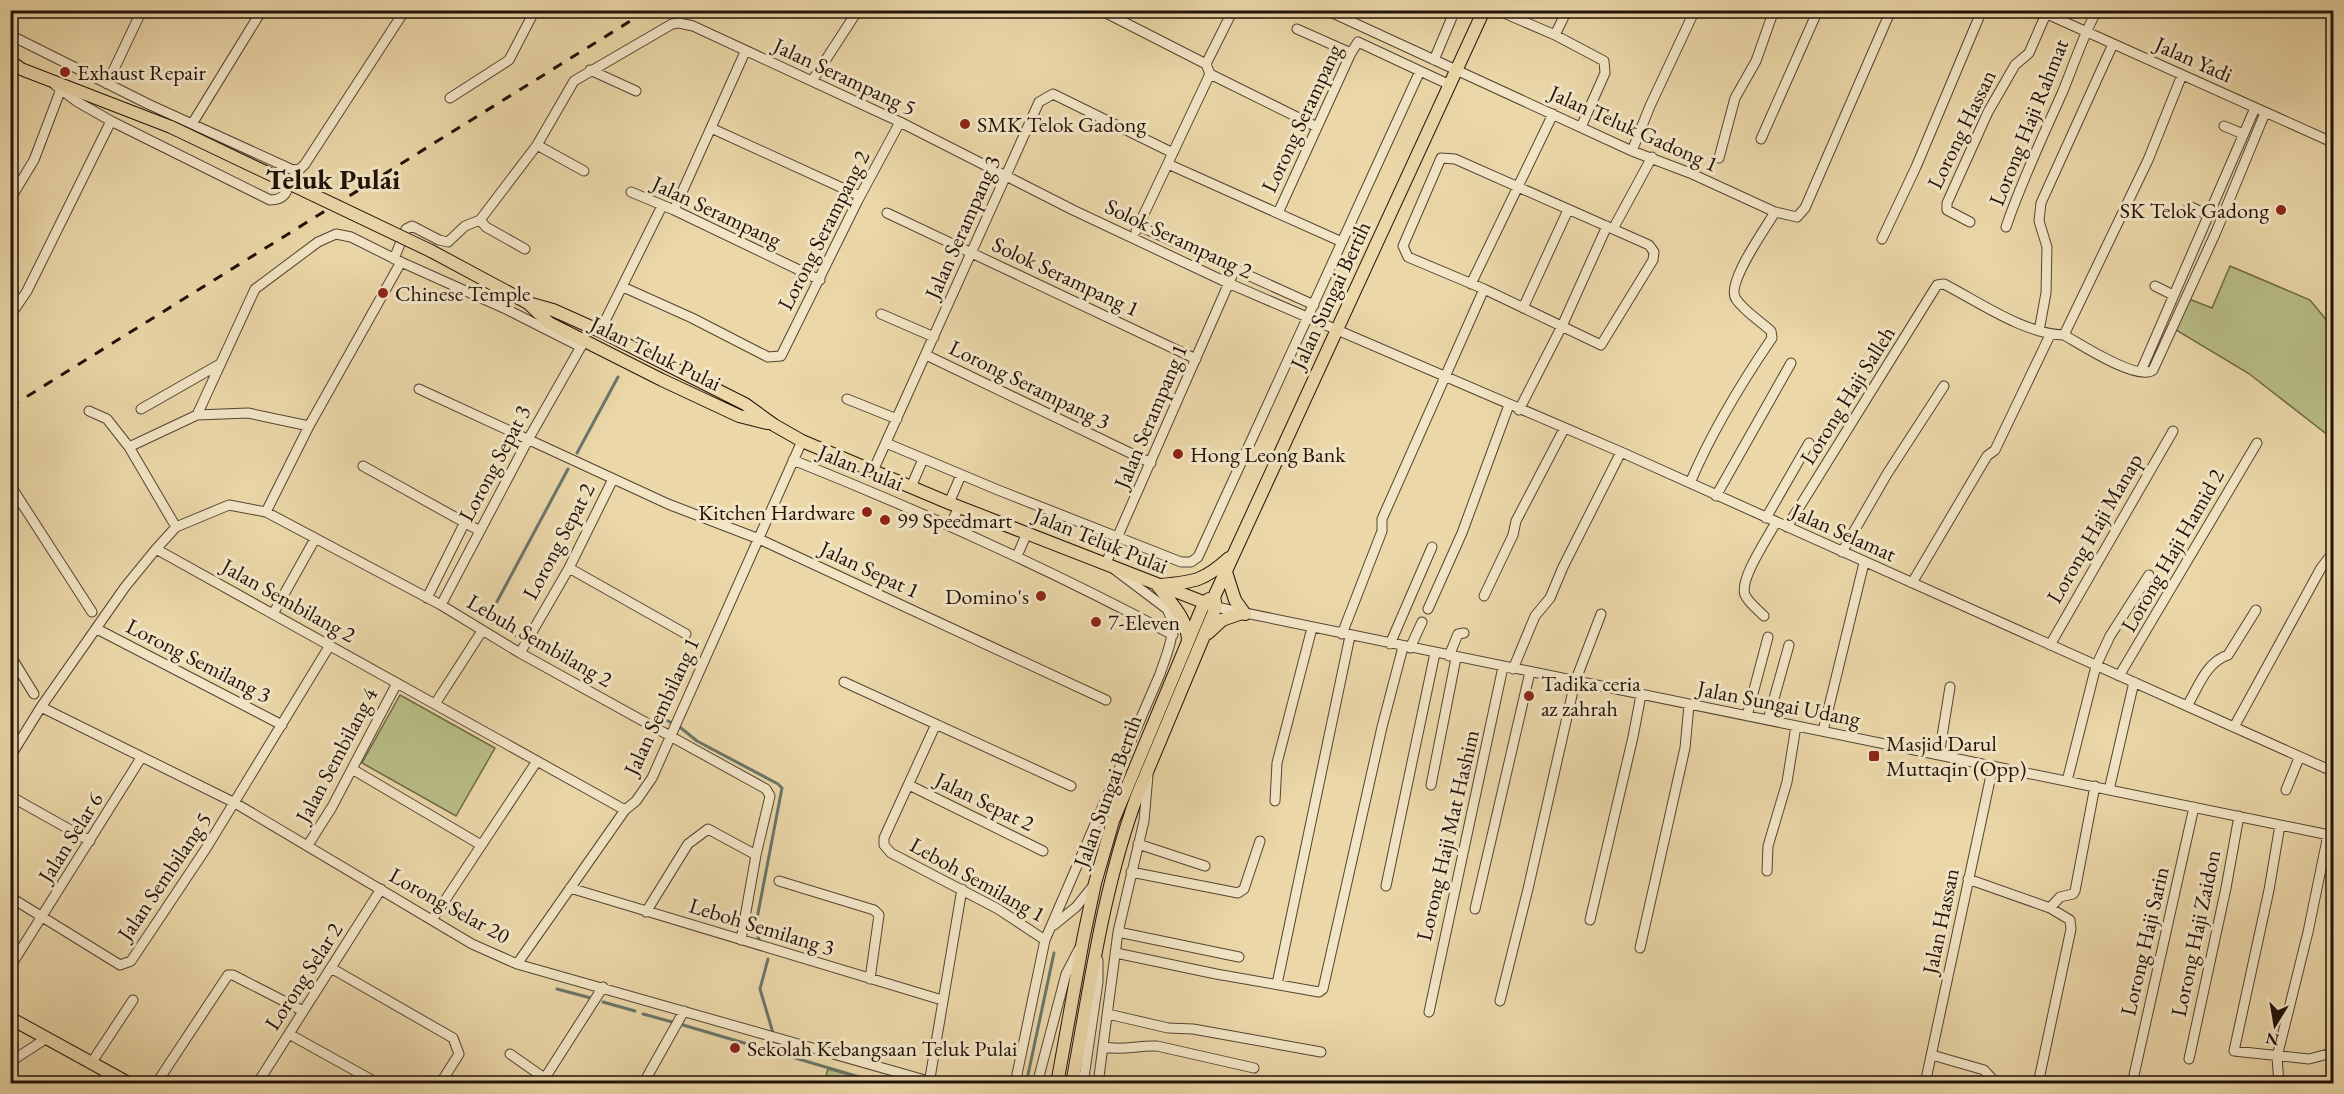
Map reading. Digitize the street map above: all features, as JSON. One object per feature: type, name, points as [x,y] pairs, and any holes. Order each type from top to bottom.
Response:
[{"type":"main road","name":"Jalan Sungai Bertih","points":[[1057,1083],[1095,883],[1113,821],[1188,640],[1226,572],[1484,10]]},
{"type":"main road","name":"Jalan Teluk Pulai","points":[[14,66],[171,127],[431,251],[528,303],[553,310],[600,331],[745,404],[801,441],[954,505],[1157,585],[1211,602]]},
{"type":"main road","name":"Jalan Teluk Pulai","points":[[528,303],[549,323],[582,344],[739,416],[774,425]]},
{"type":"main road","points":[[630,346],[645,357],[688,380],[695,389],[691,394]]},
{"type":"main road","points":[[1157,585],[1200,580],[1212,574],[1234,554]]},
{"type":"main road","points":[[1201,644],[1222,620],[1244,614],[1235,600],[1226,572]]},
{"type":"main road","points":[[1157,585],[1183,618],[1188,630],[1188,640]]},
{"type":"main road","name":"Jalan Sungai Bertih","points":[[1072,1083],[1099,943],[1126,826],[1201,644],[1211,602]]},
{"type":"main road","points":[[10,1018],[130,1083]]},
{"type":"street","points":[[107,84],[142,10]]},
{"type":"street","points":[[192,124],[262,10]]},
{"type":"street","points":[[10,35],[107,84],[293,170],[300,169],[305,164],[405,10]]},
{"type":"street","points":[[450,98],[509,60],[535,10]]},
{"type":"street","points":[[812,81],[858,10]]},
{"type":"street","points":[[1206,64],[1233,10]]},
{"type":"street","name":"Jalan Teluk Gadong 1","points":[[1326,10],[1632,151],[1775,212],[1797,217],[1805,208],[1891,10]]},
{"type":"street","points":[[1434,60],[1455,10]]},
{"type":"street","points":[[1497,10],[1604,61],[1605,73],[1581,127]]},
{"type":"street","points":[[1555,36],[1567,10]]},
{"type":"street","points":[[1632,151],[1650,106],[1695,10]]},
{"type":"street","points":[[1719,158],[1735,98],[1756,61],[1774,10]]},
{"type":"street","points":[[1761,139],[1818,10]]},
{"type":"street","points":[[1882,239],[1916,167],[1983,10]]},
{"type":"street","points":[[2062,21],[2067,10]]},
{"type":"street","name":"Lorong Haji Rahmat","points":[[2006,227],[2019,189],[2097,10]]},
{"type":"street","name":"Jalan Yadi","points":[[2042,12],[2334,142]]},
{"type":"street","name":"Lorong Hassan","points":[[1970,222],[1947,210],[1947,203],[1988,112],[2015,65],[2029,53],[2042,12]]},
{"type":"street","points":[[1107,14],[1206,64],[1210,74],[1317,127]]},
{"type":"street","name":"Jalan Serampang 5","points":[[480,220],[537,146],[574,81],[672,24],[679,23],[693,26],[900,122],[1007,176]]},
{"type":"street","points":[[1297,29],[1351,53]]},
{"type":"street","name":"Lorong Serampang","points":[[1278,213],[1358,42],[1420,71]]},
{"type":"street","points":[[2113,44],[2042,203],[2039,220],[2047,247],[2046,293],[2039,331],[2064,335],[2127,369],[2143,372],[2153,370],[2216,232],[2265,113]]},
{"type":"street","points":[[674,210],[745,52]]},
{"type":"street","points":[[590,70],[636,91]]},
{"type":"street","points":[[1420,71],[1449,85]]},
{"type":"street","name":"Jalan Sungai Bertih","points":[[1181,562],[1191,562],[1198,557],[1420,71]]},
{"type":"street","points":[[1132,239],[1210,74]]},
{"type":"street","points":[[2064,335],[2148,160],[2182,75]]},
{"type":"street","points":[[48,79],[76,101],[111,121],[270,201],[279,200],[285,196],[293,170]]},
{"type":"street","points":[[10,205],[14,193],[34,160],[61,89]]},
{"type":"street","name":"Jalan Serampang 3","points":[[873,471],[1039,102],[1053,94],[1173,153]]},
{"type":"street","points":[[2143,372],[2173,295],[2255,108]]},
{"type":"street","points":[[1471,284],[1553,114]]},
{"type":"street","points":[[10,316],[27,291],[111,121]]},
{"type":"street","name":"Lorong Serampang 2","points":[[623,287],[692,318],[768,357],[781,356],[860,196],[900,122]]},
{"type":"street","points":[[2224,126],[2243,134]]},
{"type":"street","points":[[711,128],[860,196]]},
{"type":"street","points":[[537,146],[585,171]]},
{"type":"street","points":[[1441,158],[1449,158],[1517,187],[1649,245],[1654,252],[1653,260],[1601,345],[1484,289],[1408,257],[1403,246],[1441,158]]},
{"type":"street","points":[[1519,410],[1610,228],[1652,158]]},
{"type":"street","points":[[1168,164],[1342,242]]},
{"type":"street","name":"Solok Serampang 2","points":[[1007,176],[1132,239],[1336,331]]},
{"type":"street","name":"Jalan Serampang","points":[[631,192],[674,210],[820,280]]},
{"type":"street","points":[[600,331],[662,206]]},
{"type":"street","points":[[2189,206],[2208,215]]},
{"type":"street","points":[[1523,308],[1568,210]]},
{"type":"street","points":[[1690,483],[1705,448],[1736,391],[1772,338],[1771,331],[1735,299],[1733,289],[1740,271],[1775,212]]},
{"type":"street","name":"Solok Serampang 1","points":[[887,213],[1196,359]]},
{"type":"street","points":[[266,512],[309,426],[398,261],[406,229],[412,226],[439,240],[448,242],[465,225],[480,220],[525,249]]},
{"type":"street","points":[[1138,226],[1314,305]]},
{"type":"street","points":[[197,415],[255,289],[318,242],[336,234],[351,237],[398,261],[582,344]]},
{"type":"street","name":"Jalan Serampang 1","points":[[1106,563],[1119,538],[1235,269]]},
{"type":"street","name":"Lorong Haji Salleh","points":[[1787,527],[1937,285],[1940,284],[2039,331]]},
{"type":"street","points":[[2155,286],[2173,295]]},
{"type":"street","points":[[1277,984],[1346,635],[1382,531],[1382,519],[1484,289]]},
{"type":"street","points":[[881,314],[934,337]]},
{"type":"street","name":"Jalan Selamat","points":[[1336,331],[1621,452],[2334,772]]},
{"type":"street","points":[[1912,583],[1981,465],[1995,450],[2050,334]]},
{"type":"street","name":"Lorong Sepat 3","points":[[441,605],[529,438],[582,344]]},
{"type":"street","name":"Lorong Serampang 3","points":[[926,355],[1151,463]]},
{"type":"street","points":[[1716,496],[1791,363]]},
{"type":"street","points":[[141,409],[220,364]]},
{"type":"street","points":[[1842,552],[1887,474],[1944,386]]},
{"type":"street","name":"Jalan Sepat 1","points":[[419,389],[668,504],[759,539],[1106,700]]},
{"type":"street","points":[[847,399],[897,419]]},
{"type":"street","points":[[1428,609],[1462,532],[1509,405]]},
{"type":"street","points":[[89,411],[107,419],[129,447],[176,527]]},
{"type":"street","points":[[129,447],[197,415],[248,413],[309,426]]},
{"type":"street","points":[[1484,596],[1513,535],[1516,521],[1564,429]]},
{"type":"street","name":"Lorong Haji Manap","points":[[2050,645],[2173,432]]},
{"type":"street","name":"Jalan Sembilang 1","points":[[517,964],[625,810],[636,801],[652,778],[801,441]]},
{"type":"street","name":"Jalan Teluk Pulai","points":[[886,443],[1181,562]]},
{"type":"street","points":[[1767,518],[1809,443]]},
{"type":"street","name":"Lorong Haji Hamid 2","points":[[2119,676],[2257,443]]},
{"type":"street","name":"Lorong Haji Mat Hashim","points":[[1429,1012],[1508,668],[1535,616],[1550,598],[1563,567],[1621,452]]},
{"type":"street","points":[[910,487],[923,459]]},
{"type":"street","name":"Jalan Pulai","points":[[793,460],[1017,556],[1173,635]]},
{"type":"street","points":[[363,466],[480,531]]},
{"type":"street","points":[[950,526],[961,475]]},
{"type":"street","name":"Lorong Sepat 2","points":[[520,653],[569,568],[613,479]]},
{"type":"street","points":[[10,485],[92,612]]},
{"type":"street","name":"Lebuh Sembilang 2","points":[[156,549],[176,527],[229,505],[266,512],[441,605],[520,653],[769,792],[741,940]]},
{"type":"street","points":[[427,598],[465,522]]},
{"type":"street","points":[[1764,616],[1746,597],[1745,579],[1776,522]]},
{"type":"street","points":[[1017,556],[1027,533]]},
{"type":"street","points":[[273,614],[315,539]]},
{"type":"street","points":[[1390,644],[1432,547]]},
{"type":"street","points":[[10,757],[41,707],[98,629],[125,587],[156,549]]},
{"type":"street","name":"Jalan Sembilang 2","points":[[156,549],[625,810]]},
{"type":"street","points":[[2234,727],[2321,568],[2333,553]]},
{"type":"street","points":[[1014,1083],[1045,940],[1160,674],[1173,635],[1172,619],[1167,609],[1106,563]]},
{"type":"street","points":[[1823,731],[1864,563]]},
{"type":"street","points":[[569,568],[686,634]]},
{"type":"street","points":[[2067,781],[2096,666],[2110,636],[2149,574]]},
{"type":"street","name":"Jalan Sungai Udang","points":[[1211,602],[1244,614],[1407,648],[2331,835]]},
{"type":"street","points":[[2187,706],[2211,665],[2218,658],[2228,655],[2256,610]]},
{"type":"street","points":[[1500,1001],[1575,681],[1601,614]]},
{"type":"street","points":[[1116,953],[1319,992],[1323,989],[1382,727],[1407,648],[1422,622]]},
{"type":"street","points":[[1275,801],[1276,763],[1312,628]]},
{"type":"street","name":"Lorong Semilang 3","points":[[98,629],[282,725]]},
{"type":"street","points":[[435,704],[482,631]]},
{"type":"street","points":[[1431,785],[1452,657],[1458,634],[1464,633]]},
{"type":"street","points":[[1747,716],[1768,637]]},
{"type":"street","name":"Jalan Sembilang 5","points":[[42,917],[120,965],[131,961],[235,803],[330,645]]},
{"type":"street","points":[[1768,720],[1789,645]]},
{"type":"street","points":[[1386,886],[1435,653]]},
{"type":"street","points":[[10,656],[34,693]]},
{"type":"street","points":[[1475,909],[1491,832],[1530,672]]},
{"type":"street","points":[[844,682],[1071,786]]},
{"type":"street","points":[[2109,790],[2134,682]]},
{"type":"street","name":"Jalan Sembilang 4","points":[[308,845],[352,769],[397,683]]},
{"type":"street","points":[[1939,755],[1950,687]]},
{"type":"street","points":[[1590,920],[1641,695]]},
{"type":"street","points":[[1640,948],[1684,748],[1689,705]]},
{"type":"street","name":"Lorong Selar 20","points":[[41,707],[235,803],[472,944],[517,964],[933,1082]]},
{"type":"street","name":"Leboh Semilang 1","points":[[936,724],[884,838],[884,845],[891,853],[1016,919],[1045,940]]},
{"type":"street","points":[[1767,871],[1768,846],[1787,782],[1797,726]]},
{"type":"street","name":"Jalan Selar 6","points":[[10,967],[141,758]]},
{"type":"street","points":[[2286,790],[2299,758]]},
{"type":"street","points":[[432,920],[537,761]]},
{"type":"street","name":"Jalan Hassan","points":[[1925,1083],[1993,766]]},
{"type":"street","points":[[352,769],[481,845]]},
{"type":"street","points":[[1098,1083],[1119,932],[1148,792],[1148,769]]},
{"type":"street","name":"Jalan Sepat 2","points":[[909,785],[1043,851]]},
{"type":"street","points":[[2050,908],[2060,897],[2073,894],[2075,891],[2095,786]]},
{"type":"street","points":[[10,796],[90,841]]},
{"type":"street","name":"Lorong Haji Sarin","points":[[2132,1083],[2194,807]]},
{"type":"street","name":"Lorong Haji Zaidon","points":[[2188,1059],[2224,898],[2238,816]]},
{"type":"street","points":[[2280,825],[2269,890],[2234,1051],[2309,1059],[2328,1054],[2334,1046]]},
{"type":"street","points":[[646,912],[688,844],[700,834],[708,830],[756,855]]},
{"type":"street","points":[[2279,1083],[2277,1057],[2331,835]]},
{"type":"street","points":[[1131,872],[1238,893],[1244,890],[1260,841]]},
{"type":"street","points":[[1138,844],[1205,866]]},
{"type":"street","points":[[1968,879],[2050,908],[2067,916],[2070,920],[2071,928],[2038,1083]]},
{"type":"street","points":[[779,881],[874,910],[879,915],[870,979]]},
{"type":"street","points":[[1052,926],[1076,907],[1095,883]]},
{"type":"street","name":"Leboh Semilang 3","points":[[570,888],[942,1000]]},
{"type":"street","name":"Lorong Selar 2","points":[[257,1083],[381,889]]},
{"type":"street","points":[[933,1082],[942,1000],[962,889]]},
{"type":"street","points":[[10,897],[42,917]]},
{"type":"street","points":[[1119,932],[1239,957]]},
{"type":"street","points":[[1037,1083],[1066,974],[1083,940]]},
{"type":"street","points":[[1083,1083],[1098,982],[1099,943]]},
{"type":"street","points":[[331,968],[453,1038],[459,1054],[440,1083]]},
{"type":"street","points":[[156,1083],[228,975],[233,975],[303,1011]]},
{"type":"street","points":[[510,1054],[546,1082],[603,987]]},
{"type":"street","points":[[92,1062],[133,1000]]},
{"type":"street","points":[[643,1083],[684,1011]]},
{"type":"street","points":[[1108,1014],[1168,1028],[1194,1029],[1321,1052]]},
{"type":"street","points":[[289,1034],[380,1083]]},
{"type":"street","points":[[10,1062],[47,1038]]},
{"type":"street","points":[[1104,1047],[1128,1050],[1156,1046],[1254,1068]]},
{"type":"street","points":[[1932,1055],[1984,1070],[1996,1083],[2001,1083]]},
{"type":"green space","points":[[2230,266],[2310,300],[2333,328],[2333,439],[2248,373],[2176,330],[2189,299],[2212,308]]},
{"type":"green space","points":[[400,695],[495,748],[456,816],[362,763]]},
{"type":"green space","points":[[828,1069],[880,1083],[824,1083]]},
{"type":"waterway","points":[[577,453],[618,377]]},
{"type":"waterway","points":[[520,638],[492,622],[492,611],[568,469]]},
{"type":"waterway","points":[[658,716],[672,723]]},
{"type":"waterway","points":[[681,728],[697,741],[782,788],[755,929],[760,942]]},
{"type":"waterway","points":[[1026,1084],[1054,953]]},
{"type":"waterway","points":[[768,959],[760,989],[773,1033]]},
{"type":"waterway","points":[[557,989],[591,998]]},
{"type":"waterway","points":[[603,1002],[635,1011]]},
{"type":"waterway","points":[[643,1014],[676,1023]]},
{"type":"waterway","points":[[683,1025],[883,1084]]},
{"type":"waterway","points":[[10,1049],[17,1045]]},
{"type":"railway","points":[[10,407],[648,10]]},
{"type":"place","name":"Exhaust Repair","points":[[65,72]]},
{"type":"place","name":"SMK Telok Gadong","points":[[965,124]]},
{"type":"place","name":"SK Telok Gadong","points":[[2281,210]]},
{"type":"place","name":"Chinese Temple","points":[[383,293]]},
{"type":"place","name":"Hong Leong Bank","points":[[1178,454]]},
{"type":"place","name":"Kitchen Hardware","points":[[867,512]]},
{"type":"place","name":"99 Speedmart","points":[[885,520]]},
{"type":"place","name":"Domino's","points":[[1041,596]]},
{"type":"place","name":"7-Eleven","points":[[1096,622]]},
{"type":"place","name":"Tadika ceria az zahrah","points":[[1529,696]]},
{"type":"place","name":"Masjid Darul Muttaqin (Opp)","points":[[1874,756]]},
{"type":"place","name":"Sekolah Kebangsaan Teluk Pulai","points":[[735,1048]]},
{"type":"district","name":"Teluk Pulai","points":[[333,179]]}]
